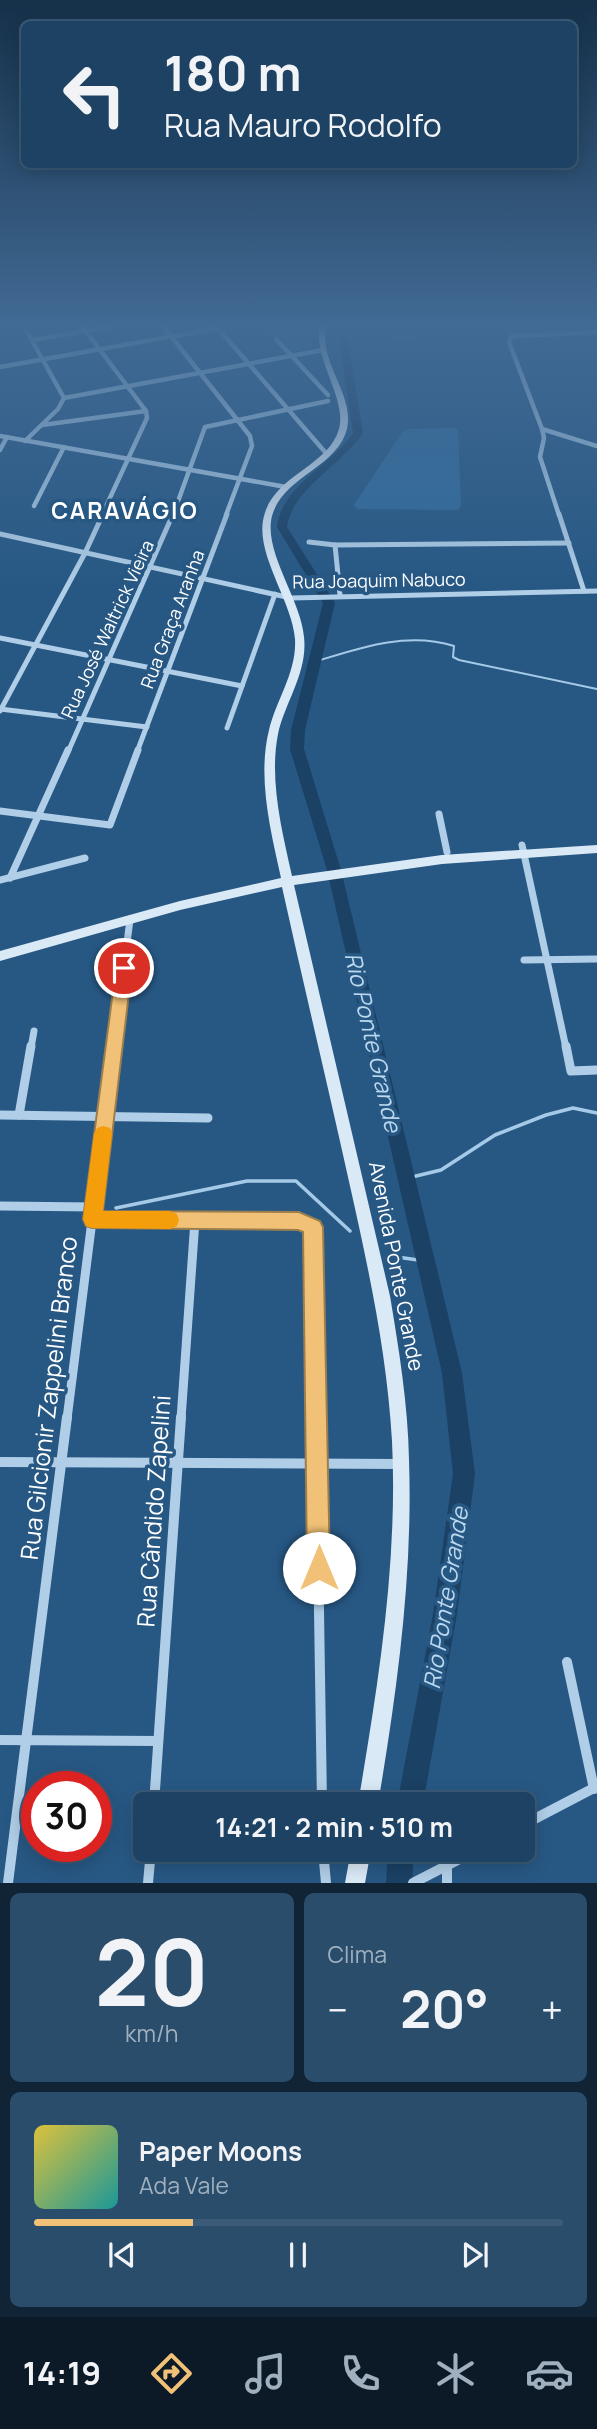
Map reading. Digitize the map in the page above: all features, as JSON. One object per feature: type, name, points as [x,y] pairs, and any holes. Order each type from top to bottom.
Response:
[{"type":"street","points":[[24,440],[52,414]]},
{"type":"street","points":[[41,425],[124,414]]},
{"type":"street","points":[[146,414],[147,418],[85,553],[0,710],[147,727]]},
{"type":"street","name":"Rua Graça Aranha","points":[[37,816],[110,825],[253,442],[234,414]]},
{"type":"street","name":"Rua José Waltrick Vieira","points":[[10,878],[163,542],[205,427],[260,414]]},
{"type":"street","points":[[292,414],[326,453]]},
{"type":"street","name":"Avenida Ponte Grande","points":[[342,414],[344,422],[340,438],[286,486],[270,506],[266,528],[272,554],[291,597],[299,626],[300,644],[275,729],[270,763],[287,878],[382,1296],[393,1358],[401,1464],[389,1660],[370,1792]]},
{"type":"street","points":[[536,414],[544,438],[540,457],[584,591]]},
{"type":"street","points":[[542,429],[597,446]]},
{"type":"street","points":[[0,436],[286,486]]},
{"type":"street","points":[[0,450],[7,438]]},
{"type":"street","points":[[34,506],[64,447]]},
{"type":"street","points":[[0,543],[3,535]]},
{"type":"street","name":"Rua Joaquim Nabuco","points":[[3,535],[291,597],[597,591]]},
{"type":"street","points":[[309,542],[335,545],[569,543]]},
{"type":"street","points":[[335,545],[340,595]]},
{"type":"street","points":[[227,728],[275,594]]},
{"type":"street","points":[[0,638],[242,686]]},
{"type":"street","points":[[0,811],[37,816]]},
{"type":"street","points":[[439,814],[447,852]]},
{"type":"street","points":[[343,869],[597,841]]},
{"type":"street","points":[[523,848],[571,1071],[597,1070]]},
{"type":"street","points":[[0,948],[287,878],[447,852],[523,848],[597,849]]},
{"type":"street","points":[[0,880],[85,858]]},
{"type":"street","points":[[0,956],[133,914]]},
{"type":"street","name":"Rua Gilcionir Zappelini Branco","points":[[8,1883],[133,914]]},
{"type":"street","points":[[524,960],[597,959]]},
{"type":"street","points":[[19,1115],[34,1031]]},
{"type":"street","points":[[0,1115],[208,1118]]},
{"type":"street","points":[[0,1206],[94,1207]]},
{"type":"street","points":[[92,1219],[299,1221],[309,1223],[314,1233],[322,1792]]},
{"type":"street","name":"Rua Cândido Zapelini","points":[[155,1792],[195,1220]]},
{"type":"street","points":[[0,1462],[401,1464]]},
{"type":"street","points":[[535,1819],[595,1788],[567,1662]]},
{"type":"street","points":[[0,1740],[158,1741]]},
{"type":"street","points":[[148,1883],[150,1862]]},
{"type":"street","points":[[324,1862],[326,1883]]},
{"type":"street","points":[[355,1883],[359,1862]]},
{"type":"street","points":[[414,1883],[453,1862]]},
{"type":"street","points":[[447,1865],[447,1883]]},
{"type":"shaded area","points":[[458,430],[461,505],[458,510],[357,509],[354,505],[403,431]]},
{"type":"waterway","name":"Rio Ponte Grande","points":[[355,414],[358,433],[339,457],[290,503],[282,527],[329,603],[298,730],[297,749],[334,870],[452,1373],[464,1474],[445,1614],[412,1792]]},
{"type":"waterway","points":[[314,662],[383,643],[419,640],[454,646],[453,657],[459,660],[597,689]]},
{"type":"waterway","points":[[407,1182],[412,1177],[441,1170],[495,1135],[546,1115],[573,1108],[597,1113]]},
{"type":"waterway","points":[[116,1208],[247,1181],[296,1181],[350,1231]]},
{"type":"waterway","points":[[390,1256],[425,1261]]},
{"type":"waterway","name":"Rio Ponte Grande","points":[[399,1883],[400,1862]]},
{"type":"slow traffic","points":[[103,1134],[92,1219],[170,1220]]},
{"type":"district","name":"CARAVÁGIO","points":[[125,510]]},
{"type":"route","points":[[124,968],[92,1219],[299,1221],[309,1223],[313,1227],[319,1568]]}]
